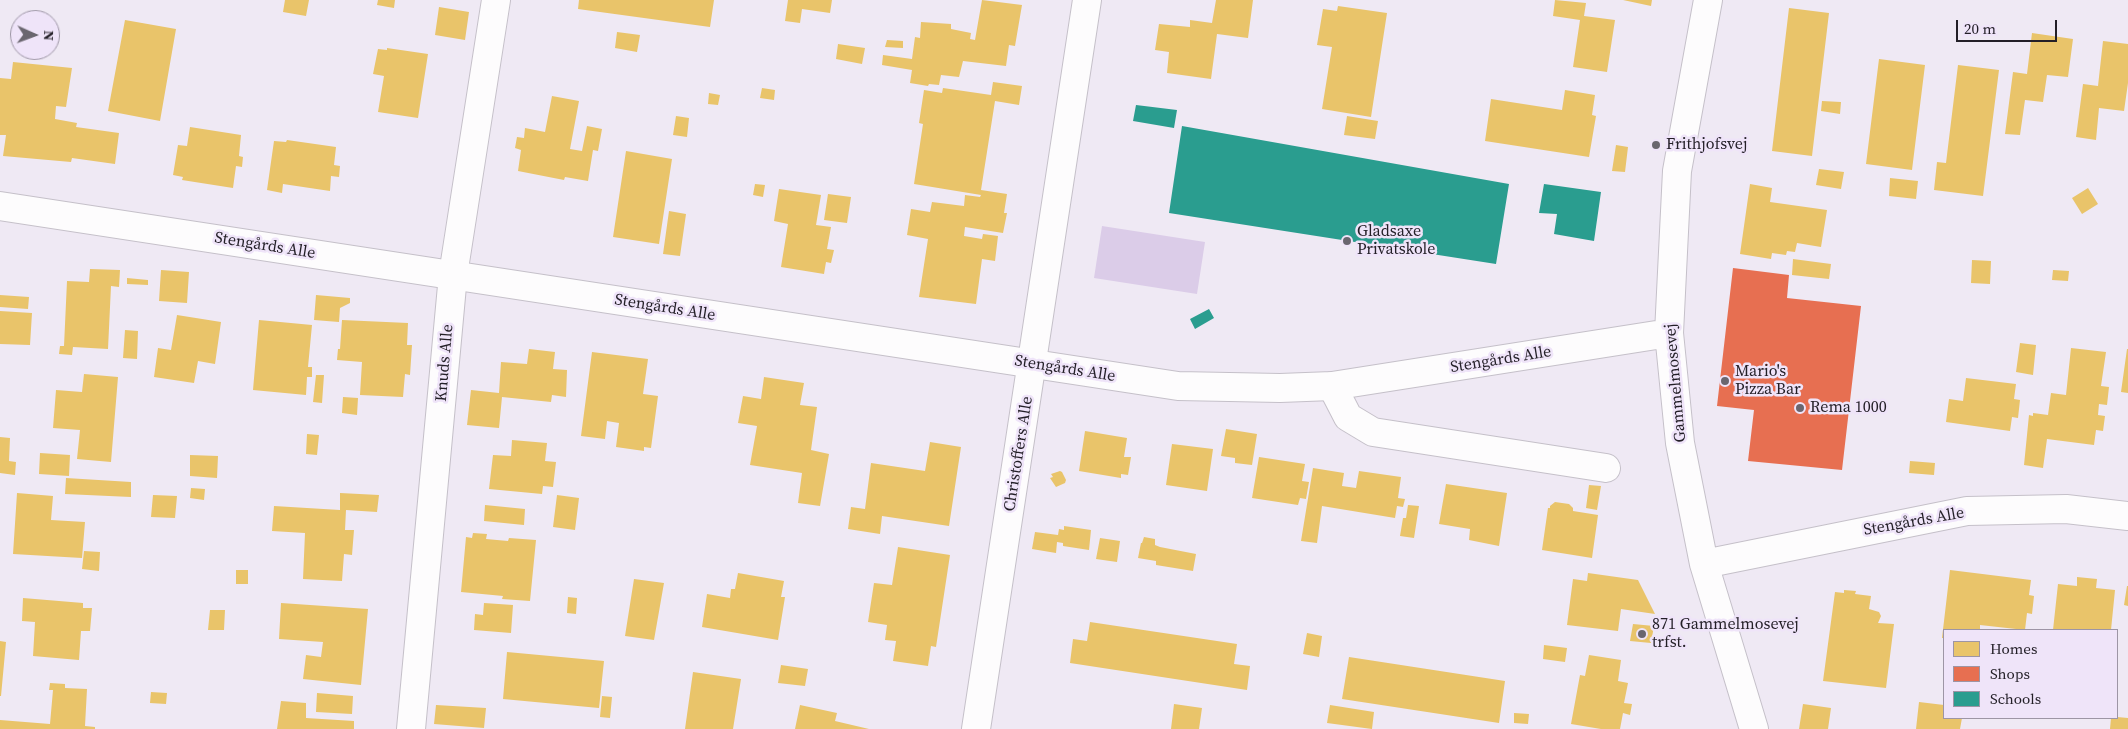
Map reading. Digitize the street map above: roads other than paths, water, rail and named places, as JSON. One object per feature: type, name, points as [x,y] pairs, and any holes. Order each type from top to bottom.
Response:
[{"type":"street","name":"Knuds Alle","points":[[411,729],[453,275],[496,0]]},
{"type":"street","name":"Christoffers Alle","points":[[976,729],[1087,0]]},
{"type":"street","name":"Gammelmosevej","points":[[1708,0],[1677,171],[1669,333],[1680,443],[1704,564],[1754,729]]},
{"type":"street","name":"Stengårds Alle","points":[[0,206],[1178,386],[1280,388],[1332,386],[1669,333]]},
{"type":"street","points":[[1332,386],[1348,417],[1373,432],[1606,468]]},
{"type":"street","name":"Stengårds Alle","points":[[1704,564],[1967,512],[2066,508],[2128,516]]},
{"type":"place","name":"Frithjofsvej","points":[[1656,145]]},
{"type":"place","name":"Gladsaxe Privatskole","points":[[1347,241]]},
{"type":"place","name":"Mario's Pizza Bar","points":[[1725,381]]},
{"type":"place","name":"Rema 1000","points":[[1800,408]]},
{"type":"place","name":"871 Gammelmosevej trfst.","points":[[1642,634]]}]
